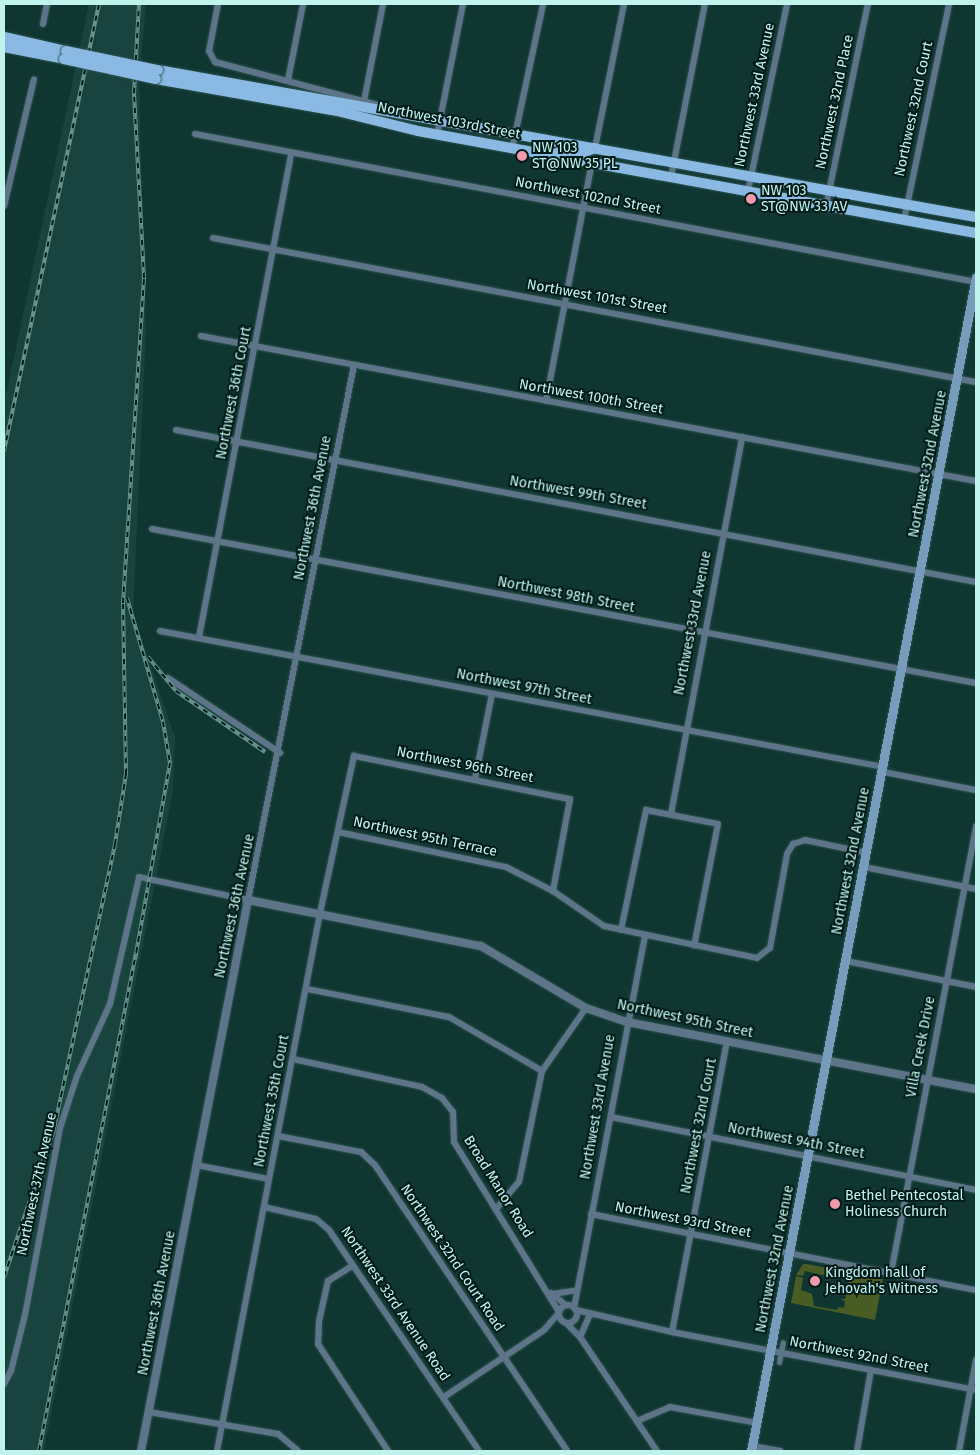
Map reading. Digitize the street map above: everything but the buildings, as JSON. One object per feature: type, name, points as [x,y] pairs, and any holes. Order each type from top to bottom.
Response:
[{"type":"main road","points":[[4,38],[65,55]]},
{"type":"main road","points":[[4,46],[65,55]]},
{"type":"main road","name":"Northwest 103rd Street","points":[[65,55],[337,111],[437,134],[976,233]]},
{"type":"main road","name":"Northwest 103rd Street","points":[[157,74],[516,133],[976,217]]},
{"type":"main road","points":[[552,156],[565,150],[582,153],[595,148]]},
{"type":"main road","points":[[592,163],[604,155],[629,158],[635,154]]},
{"type":"main road","name":"Northwest 32nd Avenue","points":[[752,1448],[976,280]]},
{"type":"street","points":[[43,24],[47,4]]},
{"type":"street","name":"Northwest 103rd Street","points":[[218,4],[209,51],[215,62],[364,101],[403,114]]},
{"type":"street","points":[[288,80],[303,4]]},
{"type":"street","points":[[364,101],[383,4]]},
{"type":"street","points":[[437,134],[463,4]]},
{"type":"street","points":[[512,148],[542,4]]},
{"type":"street","points":[[595,148],[624,4]]},
{"type":"street","points":[[671,177],[705,4]]},
{"type":"street","name":"Northwest 33rd Avenue","points":[[748,191],[787,4]]},
{"type":"street","name":"Northwest 32nd Place","points":[[826,206],[868,4]]},
{"type":"street","name":"Northwest 32nd Court","points":[[904,220],[949,4]]},
{"type":"street","points":[[4,206],[34,79]]},
{"type":"street","name":"Northwest 102nd Street","points":[[195,134],[291,154],[976,280]]},
{"type":"street","name":"Northwest 36th Court","points":[[199,638],[219,541],[291,154]]},
{"type":"street","points":[[546,401],[592,163]]},
{"type":"street","name":"Northwest 101st Street","points":[[213,238],[976,382]]},
{"type":"street","name":"Northwest 100th Street","points":[[201,336],[976,481]]},
{"type":"street","name":"Northwest 36th Avenue","points":[[141,1451],[248,900],[280,752],[296,656],[354,365]]},
{"type":"street","name":"Northwest 99th Street","points":[[176,430],[976,582]]},
{"type":"street","name":"Northwest 33rd Avenue","points":[[672,814],[686,730],[742,437]]},
{"type":"street","name":"Northwest 98th Street","points":[[152,529],[976,683]]},
{"type":"street","name":"Northwest 97th Street","points":[[160,631],[686,730],[883,769],[976,790]]},
{"type":"street","points":[[168,678],[280,752]]},
{"type":"street","points":[[475,779],[492,694]]},
{"type":"street","name":"Northwest 96th Street","points":[[354,756],[570,799],[553,891]]},
{"type":"street","name":"Northwest 35th Court","points":[[216,1451],[307,989],[320,912],[354,756]]},
{"type":"street","points":[[621,930],[646,810],[718,824],[694,946]]},
{"type":"street","name":"Villa Creek Drive","points":[[891,1273],[976,826]]},
{"type":"street","name":"Northwest 95th Terrace","points":[[338,832],[506,867],[553,891],[604,926],[757,958],[770,948],[786,854],[793,844],[804,840],[867,853]]},
{"type":"street","points":[[864,867],[976,889]]},
{"type":"street","name":"Northwest 95th Street","points":[[139,877],[481,946],[586,1008],[627,1022],[976,1089]]},
{"type":"street","name":"Northwest 37th Avenue","points":[[4,1384],[11,1371],[24,1315],[60,1128],[77,1076],[110,1004],[139,877]]},
{"type":"street","name":"Northwest 33rd Avenue","points":[[575,1314],[577,1282],[611,1117],[627,1022],[645,936]]},
{"type":"street","points":[[846,961],[976,987]]},
{"type":"street","points":[[307,989],[449,1017],[542,1071]]},
{"type":"street","points":[[496,1209],[519,1182],[542,1071],[586,1008]]},
{"type":"street","name":"Northwest 32nd Court","points":[[672,1332],[727,1042]]},
{"type":"street","name":"Broad Manor Road","points":[[293,1059],[422,1087],[442,1098],[453,1112],[454,1142],[550,1292],[565,1322]]},
{"type":"street","name":"Northwest 94th Street","points":[[611,1117],[976,1190]]},
{"type":"street","name":"Northwest 32nd Court Road","points":[[278,1136],[361,1152],[375,1165],[567,1451]]},
{"type":"street","points":[[196,1165],[269,1179]]},
{"type":"street","name":"Northwest 33rd Avenue Road","points":[[264,1207],[316,1219],[329,1230],[479,1451]]},
{"type":"street","name":"Northwest 93rd Street","points":[[591,1214],[976,1290]]},
{"type":"street","points":[[352,1266],[328,1281],[319,1321],[318,1344],[388,1451]]},
{"type":"street","name":"Northwest 33rd Avenue","points":[[566,1305],[577,1282]]},
{"type":"street","points":[[550,1292],[573,1291]]},
{"type":"street","name":"Broad Manor Road","points":[[550,1292],[575,1314]]},
{"type":"street","points":[[444,1397],[544,1330],[566,1305]]},
{"type":"street","points":[[575,1314],[580,1337]]},
{"type":"street","name":"Northwest 92nd Street","points":[[544,1330],[565,1322],[575,1314],[590,1315],[974,1389]]},
{"type":"street","points":[[580,1337],[590,1315]]},
{"type":"street","points":[[565,1322],[580,1337],[657,1451]]},
{"type":"street","points":[[779,1362],[783,1342]]},
{"type":"street","points":[[959,1451],[974,1389],[976,1360]]},
{"type":"street","points":[[857,1451],[871,1370]]},
{"type":"street","points":[[637,1421],[670,1407],[757,1423]]},
{"type":"street","points":[[149,1412],[278,1434],[296,1449]]},
{"type":"street","points":[[752,1448],[781,1451]]},
{"type":"shaded area","points":[[89,4],[146,4],[139,83],[146,330],[133,613],[175,737],[173,791],[44,1451],[4,1451],[4,404]]},
{"type":"green space","points":[[803,1264],[836,1270],[822,1275],[805,1271],[803,1276],[796,1275]]},
{"type":"green space","points":[[843,1271],[883,1279],[875,1320],[791,1303],[796,1276],[803,1278],[801,1290],[812,1294],[814,1306],[837,1310],[838,1307],[844,1308],[845,1301],[840,1299],[845,1299],[847,1292],[842,1290],[847,1290],[850,1275]]},
{"type":"railway","points":[[4,451],[99,4]]},
{"type":"railway","points":[[4,1277],[54,1129],[115,844],[126,774],[123,603],[144,278],[134,93],[139,4]]},
{"type":"railway","points":[[127,598],[163,722],[170,763],[135,959]]},
{"type":"railway","points":[[148,657],[176,691],[265,752]]},
{"type":"railway","points":[[39,1451],[136,953]]},
{"type":"place","name":"NW 103 ST@NW 35 PL","points":[[522,156]]},
{"type":"place","name":"NW 103 ST@NW 33 AV","points":[[751,199]]},
{"type":"place","name":"Bethel Pentecostal Holiness Church","points":[[835,1204]]},
{"type":"place","name":"Kingdom hall of Jehovah's Witness","points":[[815,1281]]}]
